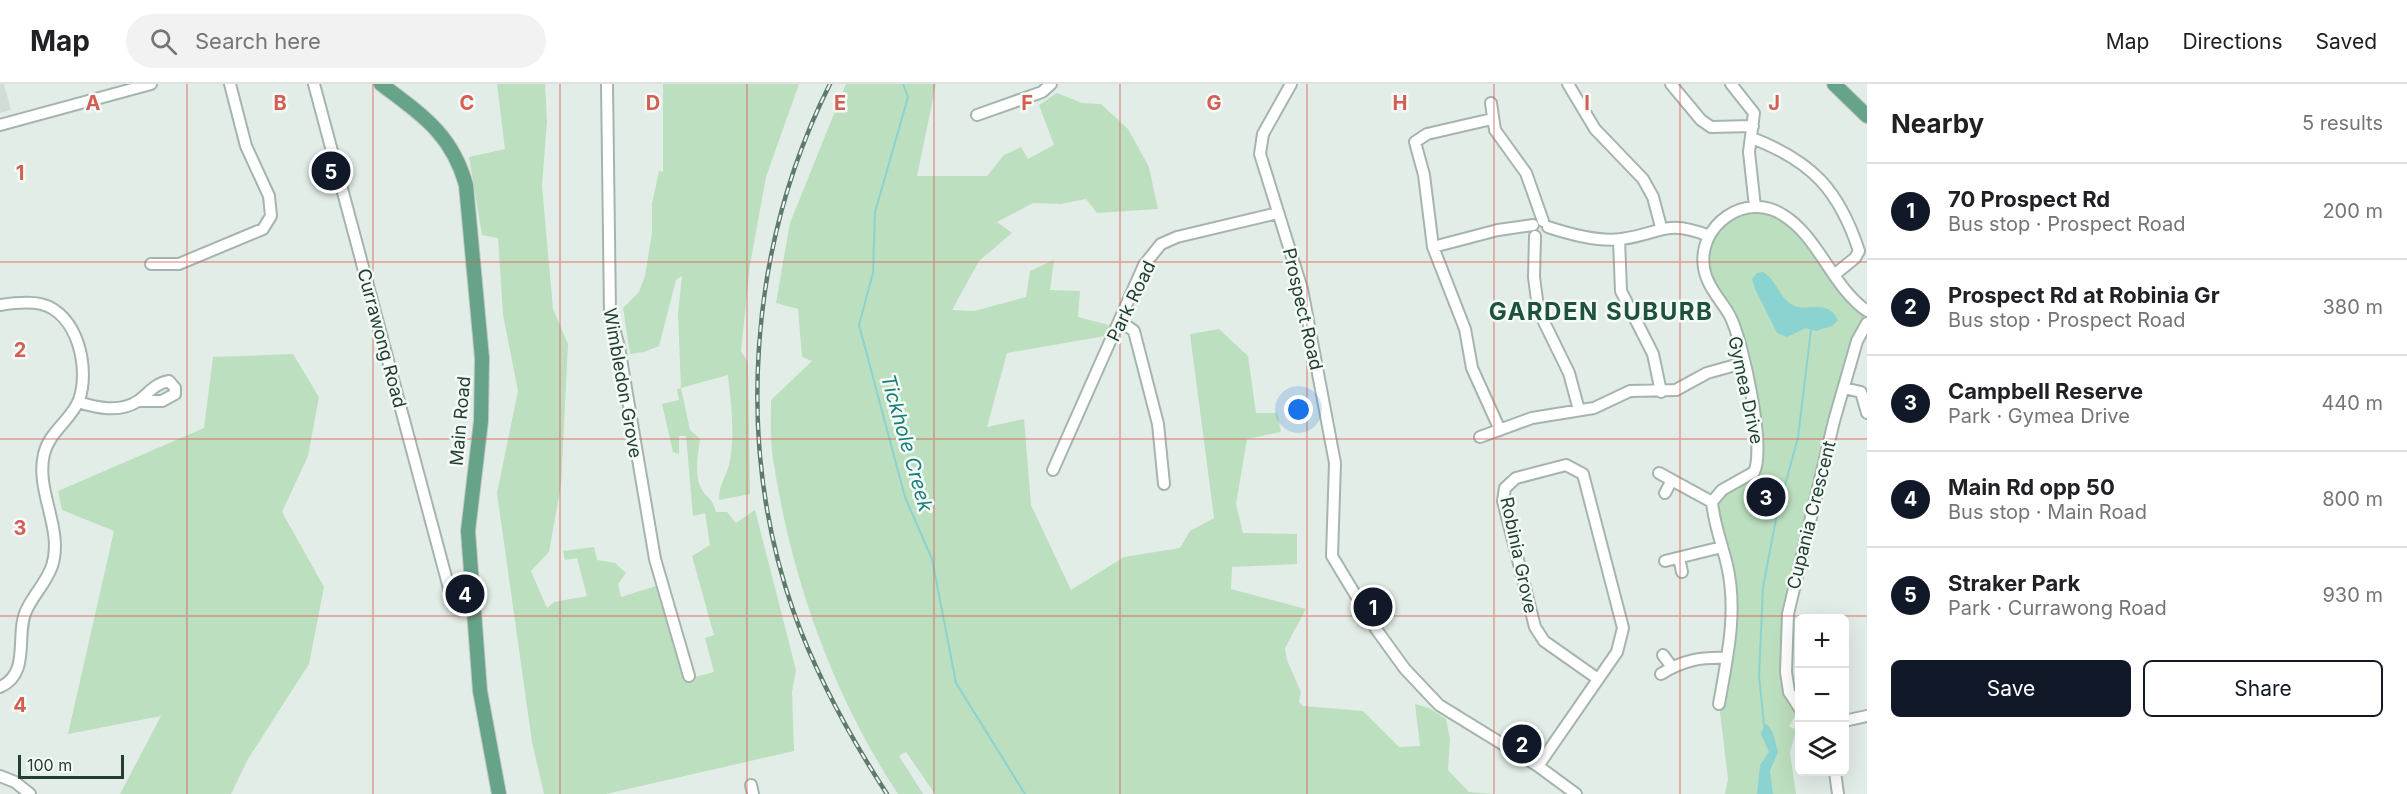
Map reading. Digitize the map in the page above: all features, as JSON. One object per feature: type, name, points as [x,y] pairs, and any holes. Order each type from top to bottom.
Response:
[{"type":"main road","name":"Main Road","points":[[381,84],[428,119],[448,141],[460,164],[466,185],[482,358],[480,421],[468,531],[480,691],[499,794]]},
{"type":"main road","points":[[1834,84],[1867,116]]},
{"type":"street","points":[[0,125],[152,84]]},
{"type":"street","points":[[151,264],[179,264],[195,259],[263,229],[268,223],[272,208],[269,196],[246,146],[230,84]]},
{"type":"street","name":"Currawong Road","points":[[314,84],[450,592]]},
{"type":"street","name":"Wimbledon Grove","points":[[607,84],[610,313],[618,346],[655,559],[689,676]]},
{"type":"street","points":[[977,115],[1042,92],[1051,84]]},
{"type":"street","name":"Prospect Road","points":[[1291,84],[1263,134],[1260,154],[1302,289],[1335,463],[1332,556],[1376,629],[1426,693],[1439,705],[1538,766],[1576,794]]},
{"type":"street","points":[[1568,84],[1595,129],[1648,187],[1661,227]]},
{"type":"street","points":[[1671,84],[1701,120],[1711,127],[1753,126]]},
{"type":"street","points":[[1731,84],[1754,113],[1749,152],[1755,207]]},
{"type":"street","points":[[1491,103],[1492,119],[1499,137],[1526,173],[1538,206],[1539,229],[1535,253],[1535,288],[1540,310],[1569,373],[1579,410]]},
{"type":"street","points":[[1492,119],[1417,138],[1416,146],[1424,175],[1433,247],[1468,341],[1472,368],[1500,430]]},
{"type":"street","points":[[1752,138],[1793,156],[1838,200],[1851,224],[1859,251],[1855,258],[1834,275]]},
{"type":"street","points":[[1433,247],[1517,228],[1619,240],[1661,227],[1680,226],[1709,236],[1728,216],[1738,210],[1755,207],[1776,211],[1791,220],[1855,301],[1867,311]]},
{"type":"street","name":"Park Road","points":[[1053,470],[1144,265],[1161,244],[1177,237],[1278,213]]},
{"type":"street","name":"Gymea Drive","points":[[1709,236],[1704,268],[1710,286],[1731,318],[1758,433],[1758,464],[1754,472],[1722,490],[1712,502]]},
{"type":"street","points":[[1619,240],[1621,291],[1653,354],[1661,392]]},
{"type":"street","points":[[0,305],[41,304],[52,309],[68,324],[76,338],[82,364],[78,402],[54,433],[44,453],[44,479],[55,550],[45,583],[25,613],[22,649],[15,672],[10,680],[0,687]]},
{"type":"street","points":[[1120,321],[1134,331],[1158,424],[1164,483]]},
{"type":"street","name":"Cupania Crescent","points":[[1795,702],[1789,692],[1786,672],[1788,614],[1844,387],[1857,341],[1867,323]]},
{"type":"street","points":[[1480,437],[1532,418],[1594,408],[1630,391],[1676,390],[1707,373],[1743,363]]},
{"type":"street","points":[[1844,387],[1861,392],[1867,413]]},
{"type":"street","points":[[78,402],[108,409],[138,401]]},
{"type":"street","name":"Robinia Grove","points":[[1538,766],[1598,679],[1621,645],[1623,627],[1586,479],[1578,470],[1566,465],[1516,478],[1505,488],[1503,501],[1535,627],[1544,641],[1598,679]]},
{"type":"street","points":[[1659,473],[1712,502],[1728,566],[1733,610],[1719,704]]},
{"type":"street","points":[[1665,493],[1672,480]]},
{"type":"street","points":[[1665,561],[1722,547]]},
{"type":"street","points":[[1679,558],[1682,572]]},
{"type":"street","points":[[1663,655],[1672,667]]},
{"type":"street","points":[[1661,674],[1672,667],[1699,657],[1727,658]]},
{"type":"street","points":[[1849,721],[1867,716]]},
{"type":"street","points":[[0,776],[30,794]]},
{"type":"street","points":[[1836,776],[1838,794]]},
{"type":"shaded area","points":[[0,84],[4,84],[11,110],[0,113]]},
{"type":"green space","points":[[497,84],[545,84],[547,121],[542,186],[553,309],[568,344],[561,485],[549,552],[531,571],[547,608],[554,602],[587,596],[577,558],[565,560],[563,551],[594,547],[597,560],[615,563],[626,573],[618,584],[621,597],[656,586],[683,680],[714,672],[705,638],[714,635],[692,556],[710,545],[705,513],[693,516],[686,436],[679,436],[679,454],[673,452],[662,404],[679,400],[677,389],[681,388],[690,430],[700,439],[697,470],[703,491],[716,512],[727,512],[736,523],[755,510],[796,670],[792,692],[794,751],[606,794],[544,794],[532,742],[497,493],[518,391],[503,315],[498,238],[482,235],[469,157],[505,149]]},
{"type":"green space","points":[[663,84],[799,84],[766,177],[750,265],[741,351],[748,362],[750,494],[719,500],[729,465],[732,439],[728,375],[681,388],[678,313],[682,276],[676,280],[659,346],[630,354],[623,308],[639,292],[645,276],[652,233],[652,204],[659,171],[663,172]]},
{"type":"green space","points":[[846,84],[936,84],[917,176],[987,176],[1004,155],[1021,147],[1028,159],[1054,145],[1039,105],[1057,93],[1082,103],[1101,104],[1128,129],[1149,167],[1158,209],[1097,213],[1086,199],[1061,204],[1033,203],[997,222],[1012,233],[979,261],[952,310],[974,311],[1026,297],[1030,271],[1054,260],[1050,290],[1080,291],[1078,317],[1109,325],[1105,336],[1007,353],[987,427],[1024,419],[1031,505],[1071,590],[1124,557],[1180,548],[1190,531],[1214,518],[1190,334],[1219,329],[1248,356],[1256,413],[1277,413],[1281,432],[1247,439],[1236,504],[1243,533],[1297,534],[1297,564],[1232,567],[1231,589],[1306,609],[1285,648],[1287,660],[1301,692],[1299,702],[1303,706],[1363,711],[1399,747],[1420,746],[1415,704],[1429,708],[1446,719],[1450,739],[1448,770],[1469,792],[1495,794],[935,794],[906,752],[899,756],[923,794],[898,794],[853,716],[818,633],[791,547],[771,445],[771,400],[812,361],[802,357],[798,309],[776,303],[790,223]]},
{"type":"green space","points":[[330,151],[340,187],[332,189],[321,154]]},
{"type":"green space","points":[[1759,207],[1796,228],[1867,311],[1867,323],[1857,341],[1785,646],[1795,702],[1795,716],[1789,726],[1795,729],[1790,753],[1796,794],[1725,794],[1728,779],[1719,704],[1733,610],[1712,502],[1748,477],[1759,456],[1731,318],[1711,286],[1705,251],[1718,223]]},
{"type":"green space","points":[[293,354],[319,397],[308,456],[282,512],[324,587],[309,664],[248,759],[231,794],[120,794],[161,716],[68,734],[114,531],[62,510],[58,491],[204,428],[213,357]]},
{"type":"water","points":[[1763,272],[1791,304],[1797,307],[1828,309],[1838,320],[1832,326],[1816,331],[1806,328],[1787,337],[1777,333],[1752,279],[1757,273]]},
{"type":"water","points":[[1767,724],[1773,733],[1778,752],[1770,771],[1773,794],[1757,794],[1760,765],[1769,752],[1761,734],[1764,725]]},
{"type":"waterway","name":"Tickhole Creek","points":[[903,84],[908,97],[875,212],[873,273],[859,325],[905,497],[932,559],[956,683],[1025,794]]},
{"type":"waterway","points":[[1764,725],[1759,676],[1763,587],[1776,519],[1798,437],[1811,330]]},
{"type":"railway","points":[[830,84],[803,146],[782,211],[767,277],[759,345],[758,413],[763,481],[775,548],[803,637],[835,706],[887,794]]},
{"type":"place","name":"Straker Park","points":[[331,171]]},
{"type":"place","name":"Campbell Reserve","points":[[1766,497]]},
{"type":"place","name":"Main Rd opp 50","points":[[465,594]]},
{"type":"place","name":"70 Prospect Rd","points":[[1373,607]]},
{"type":"place","name":"Prospect Rd at Robinia Gr","points":[[1522,744]]},
{"type":"district","name":"GARDEN SUBURB","points":[[1601,311]]}]
